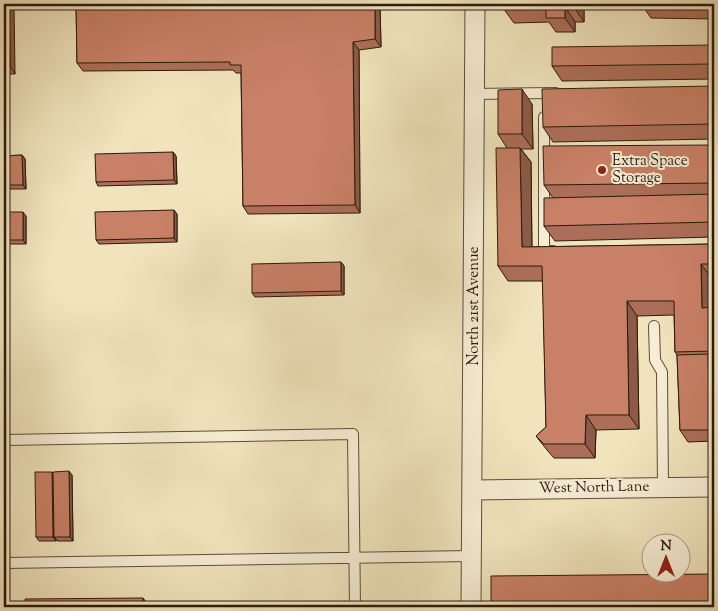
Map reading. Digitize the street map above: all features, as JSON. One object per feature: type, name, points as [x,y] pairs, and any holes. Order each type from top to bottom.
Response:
[{"type":"street","name":"North 21st Avenue","points":[[471,607],[475,4]]},
{"type":"street","name":"West North Lane","points":[[473,490],[714,486]]},
{"type":"lane","points":[[544,93],[549,151],[549,206],[544,251],[563,251]]},
{"type":"lane","points":[[474,94],[568,93]]},
{"type":"lane","points":[[654,326],[655,360],[662,372],[663,487]]},
{"type":"lane","points":[[4,440],[353,434],[355,607]]},
{"type":"lane","points":[[4,563],[472,556]]},
{"type":"building","points":[[4,4],[9,4],[10,66],[4,66]]},
{"type":"building","points":[[76,4],[375,4],[375,39],[353,42],[355,205],[243,206],[241,65],[230,65],[230,62],[77,63]]},
{"type":"building","points":[[503,4],[574,4],[574,7],[565,7],[565,18],[546,18],[546,7],[503,8]]},
{"type":"building","points":[[714,45],[714,64],[552,66],[552,47]]},
{"type":"building","points":[[714,86],[714,124],[543,127],[542,89]]},
{"type":"building","points":[[522,89],[522,134],[498,134],[498,90]]},
{"type":"building","points":[[714,145],[714,183],[544,185],[543,146]]},
{"type":"building","points":[[496,148],[520,148],[522,247],[714,244],[714,264],[701,264],[702,308],[714,307],[714,351],[675,352],[674,301],[627,301],[629,415],[586,415],[585,444],[544,444],[536,436],[546,427],[542,266],[498,266]]},
{"type":"building","points":[[173,152],[174,180],[96,182],[95,154]]},
{"type":"building","points":[[22,155],[23,185],[4,185],[4,156]]},
{"type":"building","points":[[714,194],[714,222],[544,226],[544,198]]},
{"type":"building","points":[[174,210],[174,238],[96,240],[95,212]]},
{"type":"building","points":[[4,212],[23,212],[23,240],[4,240]]},
{"type":"building","points":[[341,262],[341,291],[252,293],[252,264]]},
{"type":"building","points":[[708,354],[710,430],[680,430],[677,355]]},
{"type":"building","points":[[69,471],[70,537],[54,537],[53,472]]},
{"type":"building","points":[[35,472],[52,472],[53,537],[36,537]]},
{"type":"building","points":[[690,574],[714,574],[714,607],[491,607],[491,576],[640,575],[640,584],[690,584]]},
{"type":"building","points":[[143,598],[143,607],[25,607],[25,599]]},
{"type":"place","name":"Extra Space Storage","points":[[602,170]]}]
